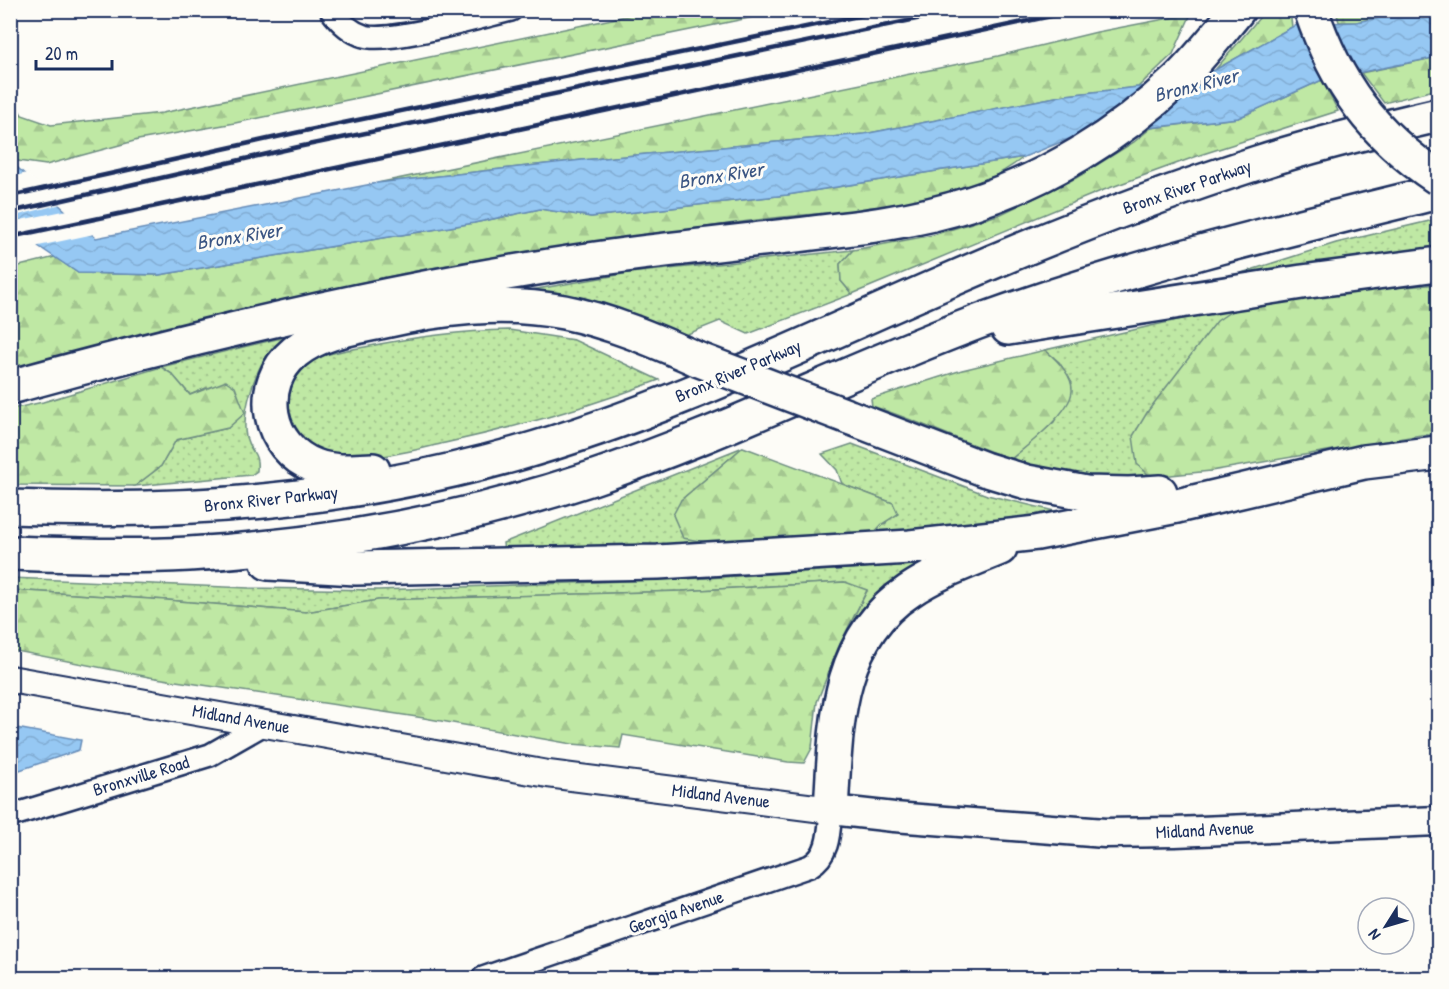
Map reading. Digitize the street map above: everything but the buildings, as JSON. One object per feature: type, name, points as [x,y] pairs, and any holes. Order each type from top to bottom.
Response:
[{"type":"highway","points":[[10,387],[209,335],[449,283],[609,256],[881,224],[969,205],[1035,179],[1120,129],[1199,57],[1238,10]]},
{"type":"highway","points":[[1311,10],[1318,33],[1337,73],[1362,111],[1397,148],[1438,178]]},
{"type":"highway","name":"Bronx River Parkway","points":[[10,507],[152,509],[246,504],[380,485],[474,465],[563,439],[649,408],[1037,243],[1170,192],[1304,149],[1438,115]]},
{"type":"highway","points":[[143,555],[234,550],[320,541],[424,523],[533,496],[649,458],[929,342],[1080,287],[1438,192]]},
{"type":"highway","points":[[929,342],[1170,302],[1438,264]]},
{"type":"highway","points":[[474,465],[357,471],[336,471],[315,466],[295,455],[275,429],[270,397],[276,376],[297,350],[328,335],[418,314],[473,307],[512,306],[565,312],[603,322],[1006,476],[1048,488],[1077,492],[1129,494],[1163,492],[1438,453]]},
{"type":"highway","points":[[10,553],[143,555],[356,568],[658,562],[872,550],[1037,533],[1177,506],[1337,467]]},
{"type":"highway","points":[[831,810],[840,699],[849,670],[869,630],[891,605],[927,580],[1037,533]]},
{"type":"main road","name":"Midland Avenue","points":[[831,810],[1106,833],[1438,821]]},
{"type":"street","points":[[333,13],[350,30],[365,37],[387,38],[511,10]]},
{"type":"street","name":"Midland Avenue","points":[[10,679],[548,774],[831,810]]},
{"type":"street","name":"Bronxville Road","points":[[10,816],[210,755],[266,723]]},
{"type":"street","name":"Georgia Avenue","points":[[483,978],[810,866],[819,859],[825,849],[831,810]]},
{"type":"green space","points":[[650,11],[783,11],[235,123],[138,140],[46,165],[11,160],[11,97],[22,115],[51,125],[162,113]]},
{"type":"green space","points":[[1265,11],[1290,11],[1292,27],[1215,70]]},
{"type":"green space","points":[[1336,11],[1414,11],[1356,22],[1339,22]]},
{"type":"green space","points":[[1191,14],[1173,54],[1138,87],[1066,95],[864,134],[582,160],[377,183],[998,56],[1097,32]]},
{"type":"green space","points":[[1438,57],[1438,89],[1384,103],[1361,73]]},
{"type":"green space","points":[[1322,80],[1338,111],[1203,154],[1101,191],[852,294],[841,281],[840,264],[853,250],[933,235],[1001,214],[1076,178],[1134,142],[1151,128],[1238,118]]},
{"type":"green space","points":[[1024,157],[997,175],[968,188],[904,204],[749,221],[463,262],[292,299],[11,371],[11,268],[55,257],[78,273],[159,275],[474,223],[540,209],[591,217],[787,195]]},
{"type":"green space","points":[[1438,219],[1438,254],[1240,281],[1238,274],[1336,243]]},
{"type":"green space","points":[[853,250],[840,264],[841,281],[852,294],[748,334],[720,321],[675,339],[508,294],[629,273]]},
{"type":"green space","points":[[1438,284],[1438,435],[1421,435],[1211,471],[1151,477],[1137,464],[1133,436],[1148,411],[1217,321],[1239,306],[1297,297]]},
{"type":"green space","points":[[1239,306],[1151,477],[1109,480],[1057,474],[1011,459],[1054,422],[1072,383],[1059,362],[1045,350]]},
{"type":"green space","points":[[509,330],[574,340],[659,380],[580,408],[526,423],[417,450],[371,458],[342,458],[316,452],[304,443],[292,426],[288,407],[291,387],[302,369],[315,359],[419,337]]},
{"type":"green space","points":[[289,336],[267,355],[251,389],[245,427],[246,437],[255,456],[257,471],[251,475],[135,486],[161,466],[176,440],[228,428],[206,388],[190,395],[172,374],[161,367]]},
{"type":"green space","points":[[1045,350],[1059,363],[1070,379],[1072,391],[1070,399],[1047,428],[1011,459],[872,406],[871,399],[962,370]]},
{"type":"green space","points":[[161,367],[172,374],[190,395],[226,381],[235,387],[245,413],[228,428],[176,440],[161,466],[135,486],[11,485],[11,409],[43,402]]},
{"type":"green space","points":[[852,444],[987,495],[1067,514],[870,537],[882,524],[886,523],[893,503],[842,484],[837,470],[822,454]]},
{"type":"green space","points":[[743,447],[681,500],[721,545],[504,553],[503,543]]},
{"type":"green space","points":[[743,447],[893,503],[898,514],[882,524],[870,537],[721,545],[683,538],[673,515],[681,500]]},
{"type":"green space","points":[[939,557],[871,605],[838,648],[867,591],[844,582],[682,591],[379,600],[306,612],[11,590],[11,578],[249,588],[378,590],[707,578],[864,568]]},
{"type":"green space","points":[[845,582],[867,590],[838,648],[817,702],[812,748],[804,763],[623,735],[620,748],[572,744],[424,718],[149,677],[11,650],[11,590],[306,612],[378,600],[682,591]]},
{"type":"water","name":"Bronx River","points":[[1414,11],[1438,11],[1438,57],[1322,80],[1238,118],[1076,136],[1024,157],[787,195],[591,217],[540,209],[474,223],[159,275],[78,273],[38,246],[11,223],[10,161],[96,238],[377,183],[582,160],[864,134],[1066,95],[1139,87],[1215,70],[1300,24],[1356,22]]},
{"type":"water","points":[[11,727],[81,740],[79,750],[11,773]]},
{"type":"pier","points":[[27,173],[61,204],[11,217],[11,177]]},
{"type":"pier","points":[[68,210],[94,234],[34,247],[10,227],[11,222]]},
{"type":"railway","points":[[10,196],[295,133],[887,10]]},
{"type":"railway","points":[[10,212],[298,147],[960,10]]},
{"type":"railway","points":[[10,237],[1080,10]]}]
